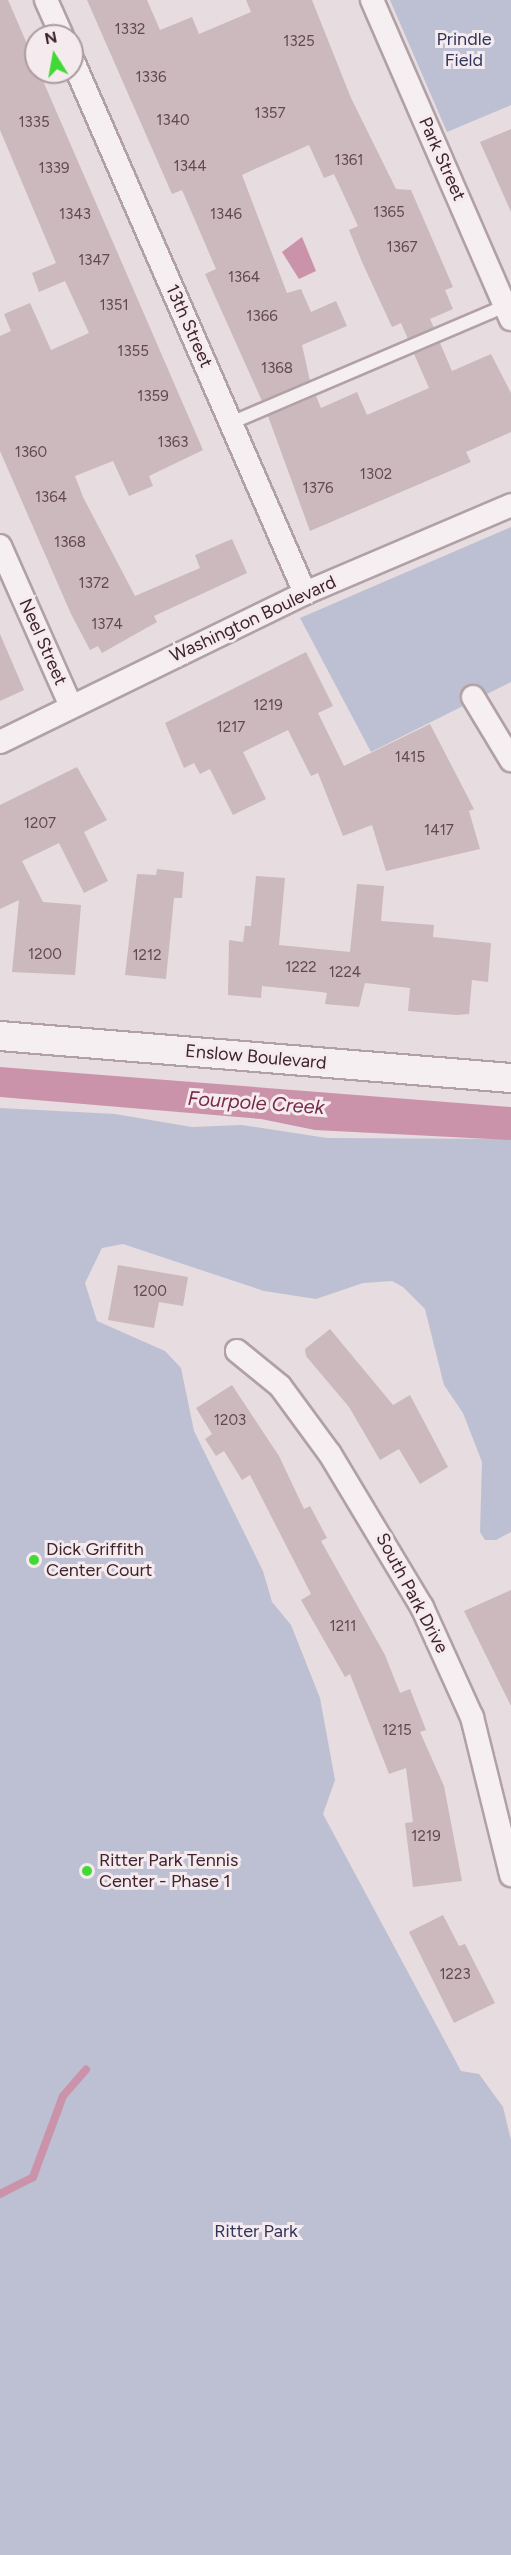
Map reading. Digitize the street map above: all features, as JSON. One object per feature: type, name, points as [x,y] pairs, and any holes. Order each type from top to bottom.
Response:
[{"type":"street","points":[[46,0],[57,24]]},
{"type":"street","name":"Park Street","points":[[372,0],[509,310]]},
{"type":"street","name":"13th Street","points":[[83,84],[305,593]]},
{"type":"street","name":"Washington Boulevard","points":[[0,742],[305,593],[511,505]]},
{"type":"street","name":"Neel Street","points":[[0,546],[71,706]]},
{"type":"street","points":[[472,696],[511,760]]},
{"type":"street","name":"Enslow Boulevard","points":[[0,1036],[511,1078]]},
{"type":"street","name":"South Park Drive","points":[[237,1351],[280,1386],[330,1454],[422,1607],[472,1717],[511,1875]]},
{"type":"lane","points":[[231,423],[509,310]]},
{"type":"green space","name":"Prindle Field","points":[[390,0],[511,0],[511,105],[447,132]]},
{"type":"green space","points":[[511,527],[511,682],[371,752],[300,618]]},
{"type":"green space","name":"Ritter Park","points":[[0,1108],[115,1114],[192,1127],[242,1125],[327,1138],[511,1139],[511,1532],[496,1540],[485,1540],[480,1532],[482,1462],[463,1413],[444,1385],[425,1309],[403,1287],[392,1281],[363,1283],[316,1299],[264,1291],[123,1244],[102,1248],[85,1283],[97,1321],[165,1351],[181,1368],[194,1431],[263,1571],[272,1602],[291,1625],[320,1698],[335,1780],[323,1814],[461,2071],[479,2074],[503,2107],[511,2140],[511,2555],[0,2555]]},
{"type":"water","points":[[302,237],[316,271],[299,279],[282,252]]},
{"type":"water","name":"Fourpole Creek","points":[[0,1067],[511,1107],[511,1140],[315,1130],[261,1119],[0,1097]]},
{"type":"building","points":[[0,0],[8,0],[24,37],[24,84],[44,84],[203,450],[149,476],[153,486],[129,496],[113,461],[75,476],[83,497],[135,596],[200,568],[195,555],[232,539],[247,573],[154,616],[157,622],[102,653],[98,646],[90,650],[71,614],[0,451],[0,336],[11,331],[4,314],[30,303],[51,350],[89,333],[65,281],[39,292],[32,273],[56,263],[0,130]]},
{"type":"building","points":[[87,0],[147,0],[160,30],[192,17],[199,34],[251,12],[246,0],[312,0],[351,98],[396,189],[411,190],[453,287],[445,290],[453,309],[430,319],[434,328],[408,339],[401,323],[392,327],[349,230],[358,226],[334,174],[324,178],[309,145],[242,175],[287,293],[301,289],[311,312],[336,301],[347,326],[302,345],[310,381],[262,401],[205,274],[216,269],[182,190],[172,194]]},
{"type":"building","points":[[511,129],[511,212],[480,142]]},
{"type":"building","points":[[440,343],[452,371],[491,354],[511,393],[511,432],[466,452],[471,462],[310,531],[268,416],[316,396],[321,408],[357,392],[367,415],[429,388],[414,354]]},
{"type":"building","points":[[0,634],[24,690],[0,701]]},
{"type":"building","points":[[306,652],[333,706],[318,713],[344,766],[430,724],[474,809],[469,811],[480,849],[386,871],[372,825],[343,836],[318,773],[311,776],[288,730],[243,752],[266,799],[233,815],[210,769],[200,774],[194,763],[184,768],[165,723]]},
{"type":"building","points":[[77,767],[107,820],[84,832],[108,881],[84,893],[59,843],[22,861],[43,902],[81,905],[75,975],[12,972],[19,900],[0,909],[0,805]]},
{"type":"building","points":[[157,869],[184,872],[182,898],[174,898],[166,979],[125,975],[137,874],[156,875]]},
{"type":"building","points":[[256,876],[285,878],[279,945],[350,952],[357,884],[384,886],[381,921],[434,925],[433,937],[491,943],[488,982],[472,980],[469,1014],[457,1015],[408,1011],[410,988],[365,983],[359,1007],[325,1004],[327,993],[262,986],[261,998],[228,995],[229,940],[243,942],[245,926],[251,926]]},
{"type":"building","points":[[118,1265],[188,1277],[183,1306],[159,1302],[154,1328],[108,1320]]},
{"type":"building","points":[[330,1329],[393,1405],[410,1395],[448,1467],[420,1484],[399,1449],[380,1460],[349,1407],[306,1356],[305,1349]]},
{"type":"building","points":[[232,1385],[279,1456],[304,1509],[310,1506],[327,1538],[321,1541],[385,1655],[400,1693],[410,1689],[426,1730],[420,1732],[444,1786],[462,1881],[413,1887],[405,1823],[413,1822],[406,1768],[389,1774],[350,1674],[345,1677],[301,1600],[311,1594],[250,1475],[242,1480],[224,1451],[216,1456],[205,1439],[212,1434],[196,1408]]},
{"type":"building","points":[[511,1590],[511,1706],[464,1611]]},
{"type":"building","points":[[443,1915],[459,1946],[465,1944],[495,2003],[454,2023],[409,1932]]},
{"type":"waterway","points":[[0,2194],[33,2177],[63,2096],[86,2070]]},
{"type":"place","name":"Dick Griffith Center Court","points":[[34,1560]]},
{"type":"place","name":"Ritter Park Tennis Center - Phase 1","points":[[87,1871]]}]
